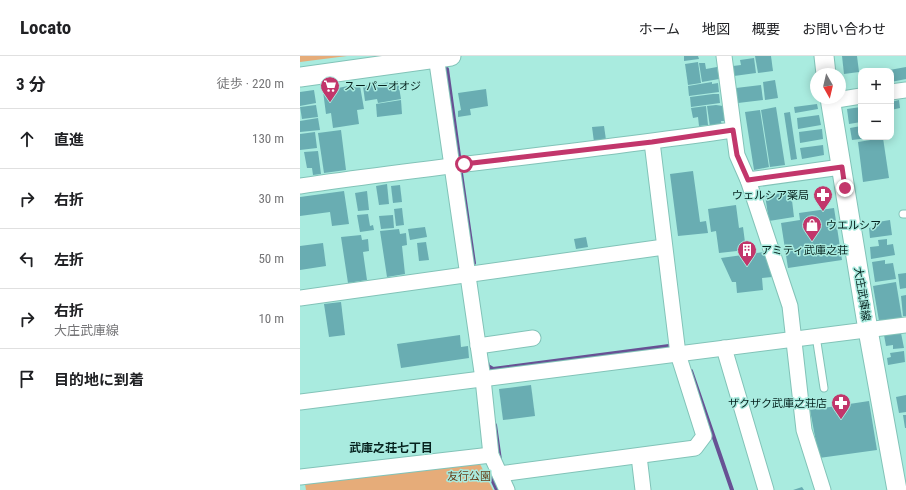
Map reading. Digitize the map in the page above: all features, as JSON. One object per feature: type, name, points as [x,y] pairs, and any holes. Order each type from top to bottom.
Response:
[{"type":"street","points":[[724,56],[737,155],[748,180],[790,306],[804,430],[822,490]]},
{"type":"street","points":[[824,56],[825,68]]},
{"type":"street","points":[[300,77],[441,57],[458,164],[467,274],[482,346],[483,379],[491,455],[507,490]]},
{"type":"street","points":[[894,92],[906,90]]},
{"type":"street","points":[[846,97],[858,96]]},
{"type":"street","name":"大庄武庫線","points":[[831,104],[896,490]]},
{"type":"street","points":[[300,186],[458,164],[652,142],[733,130]]},
{"type":"street","points":[[500,474],[695,448],[704,436],[678,354],[652,142]]},
{"type":"street","points":[[748,180],[842,167]]},
{"type":"street","points":[[300,298],[664,247]]},
{"type":"street","points":[[300,402],[906,325]]},
{"type":"street","points":[[482,346],[533,338]]},
{"type":"street","points":[[724,348],[766,490]]},
{"type":"street","points":[[300,477],[491,455]]},
{"type":"street","points":[[639,456],[643,490]]},
{"type":"lane","points":[[816,336],[824,388]]},
{"type":"green space","points":[[300,56],[347,56],[300,62]]},
{"type":"green space","name":"友行公園","points":[[476,461],[480,464],[493,490],[306,490],[305,484],[310,480]]},
{"type":"building","points":[[684,56],[698,56],[699,59],[684,61]]},
{"type":"building","points":[[755,56],[771,56],[773,71],[758,73]]},
{"type":"building","points":[[842,56],[857,56],[858,72],[846,74],[846,68],[843,68]]},
{"type":"building","points":[[754,58],[756,73],[734,76],[733,66],[741,65],[740,60]]},
{"type":"building","points":[[698,62],[701,83],[688,85],[685,64]]},
{"type":"building","points":[[699,63],[705,63],[706,69],[717,67],[719,79],[702,82]]},
{"type":"building","points":[[906,67],[906,79],[894,81],[894,69]]},
{"type":"building","points":[[775,80],[778,98],[765,100],[763,82]]},
{"type":"building","points":[[398,81],[401,99],[378,103],[377,99],[365,101],[363,86]]},
{"type":"building","points":[[712,82],[712,84],[718,83],[719,92],[689,96],[688,86]]},
{"type":"building","points":[[353,85],[354,87],[360,86],[364,109],[357,110],[359,124],[333,128],[331,113],[326,114],[323,91]]},
{"type":"building","points":[[761,85],[763,100],[738,103],[736,88]]},
{"type":"building","points":[[486,89],[488,106],[470,109],[471,115],[458,117],[458,111],[461,110],[458,93]]},
{"type":"building","points":[[314,90],[316,103],[300,106],[300,92]]},
{"type":"building","points":[[719,94],[720,103],[691,107],[690,97]]},
{"type":"building","points":[[401,100],[402,114],[377,117],[376,104]]},
{"type":"building","points":[[899,100],[900,108],[894,109],[894,101]]},
{"type":"building","points":[[817,104],[818,109],[795,113],[794,107]]},
{"type":"building","points":[[316,105],[318,117],[302,119],[300,107]]},
{"type":"building","points":[[706,106],[708,125],[699,126],[698,117],[693,118],[691,108]]},
{"type":"building","points":[[707,106],[723,106],[725,121],[721,121],[722,126],[710,127]]},
{"type":"building","points":[[776,107],[785,165],[770,167],[761,110]]},
{"type":"building","points":[[858,107],[858,122],[849,124],[847,109]]},
{"type":"building","points":[[760,110],[769,167],[754,170],[745,112]]},
{"type":"building","points":[[790,112],[797,159],[791,160],[784,113]]},
{"type":"building","points":[[819,115],[821,125],[798,129],[797,118]]},
{"type":"building","points":[[318,118],[320,130],[300,132],[300,121]]},
{"type":"building","points":[[604,126],[606,140],[594,142],[592,127]]},
{"type":"building","points":[[858,127],[858,139],[852,140],[850,128]]},
{"type":"building","points":[[822,129],[823,139],[800,143],[799,132]]},
{"type":"building","points":[[341,130],[346,170],[324,173],[318,133]]},
{"type":"building","points":[[315,132],[317,148],[300,150],[300,134]]},
{"type":"building","points":[[883,140],[889,178],[863,182],[858,142]]},
{"type":"building","points":[[823,145],[824,155],[802,159],[800,148]]},
{"type":"building","points":[[318,151],[321,174],[313,175],[312,168],[307,168],[304,152]]},
{"type":"building","points":[[693,171],[700,222],[706,221],[708,233],[678,236],[670,174]]},
{"type":"building","points":[[387,184],[389,204],[379,205],[376,186]]},
{"type":"building","points":[[400,185],[402,202],[393,203],[391,186]]},
{"type":"building","points":[[344,191],[349,224],[332,226],[330,212],[300,216],[300,197]]},
{"type":"building","points":[[367,191],[369,210],[358,211],[355,193]]},
{"type":"building","points":[[791,192],[794,217],[769,221],[765,195]]},
{"type":"building","points":[[736,205],[739,228],[743,227],[746,250],[719,253],[716,231],[711,232],[708,209]]},
{"type":"building","points":[[402,208],[404,225],[396,226],[394,209]]},
{"type":"building","name":"ウエルシア","points":[[834,208],[842,260],[788,268],[781,223],[800,220],[799,213]]},
{"type":"building","points":[[368,214],[370,226],[373,225],[374,230],[360,232],[357,215]]},
{"type":"building","points":[[393,215],[394,228],[381,229],[379,216]]},
{"type":"building","points":[[890,220],[892,235],[870,238],[869,228],[879,226],[878,222]]},
{"type":"building","points":[[425,227],[427,237],[410,240],[408,229]]},
{"type":"building","points":[[399,229],[400,234],[406,233],[407,245],[402,246],[405,274],[387,277],[380,231]]},
{"type":"building","points":[[361,235],[362,240],[368,239],[369,251],[363,252],[367,280],[348,283],[341,237]]},
{"type":"building","points":[[586,237],[588,247],[576,249],[574,239]]},
{"type":"building","points":[[887,239],[887,245],[893,244],[895,255],[871,259],[870,247],[879,246],[878,240]]},
{"type":"building","points":[[426,242],[429,260],[419,261],[417,243]]},
{"type":"building","points":[[323,243],[326,266],[300,270],[300,246]]},
{"type":"building","name":"アミティ武庫之荘","points":[[764,252],[772,277],[762,278],[763,290],[737,293],[736,282],[732,282],[721,258]]},
{"type":"building","points":[[885,260],[885,264],[893,263],[896,279],[875,282],[872,262]]},
{"type":"building","points":[[906,273],[906,288],[900,289],[898,274]]},
{"type":"building","points":[[896,282],[902,318],[879,321],[873,286]]},
{"type":"building","points":[[906,295],[906,316],[903,316],[901,296]]},
{"type":"building","points":[[341,302],[345,335],[329,337],[324,304]]},
{"type":"building","points":[[901,333],[904,348],[893,349],[893,345],[886,346],[884,335]]},
{"type":"building","points":[[460,335],[461,347],[468,346],[469,358],[401,368],[397,344]]},
{"type":"building","points":[[904,351],[905,362],[888,365],[887,358],[891,357],[890,353]]},
{"type":"building","points":[[531,385],[535,416],[503,420],[499,389]]},
{"type":"building","points":[[906,395],[906,412],[899,413],[896,397]]},
{"type":"building","points":[[869,401],[877,450],[819,458],[810,410]]},
{"type":"building","points":[[903,415],[906,415],[906,428],[905,428]]},
{"type":"building","points":[[802,487],[804,490],[793,490]]},
{"type":"waterway","points":[[447,69],[459,156]]},
{"type":"waterway","points":[[461,173],[474,263]]},
{"type":"waterway","points":[[487,362],[488,366],[493,369],[669,346]]},
{"type":"waterway","points":[[691,371],[732,490]]},
{"type":"waterway","points":[[495,425],[500,460]]},
{"type":"waterway","points":[[489,473],[497,490]]},
{"type":"place","name":"スーパーオオジ","points":[[330,103]]},
{"type":"place","name":"ウェルシア薬局","points":[[823,212]]},
{"type":"place","name":"ウエルシア","points":[[812,242]]},
{"type":"place","name":"アミティ武庫之荘","points":[[747,267]]},
{"type":"place","name":"ザクザク武庫之荘店","points":[[841,420]]},
{"type":"district","name":"武庫之荘七丁目","points":[[391,448]]},
{"type":"route","points":[[464,164],[652,142],[733,130],[737,155],[748,180],[842,167],[845,188]]}]
